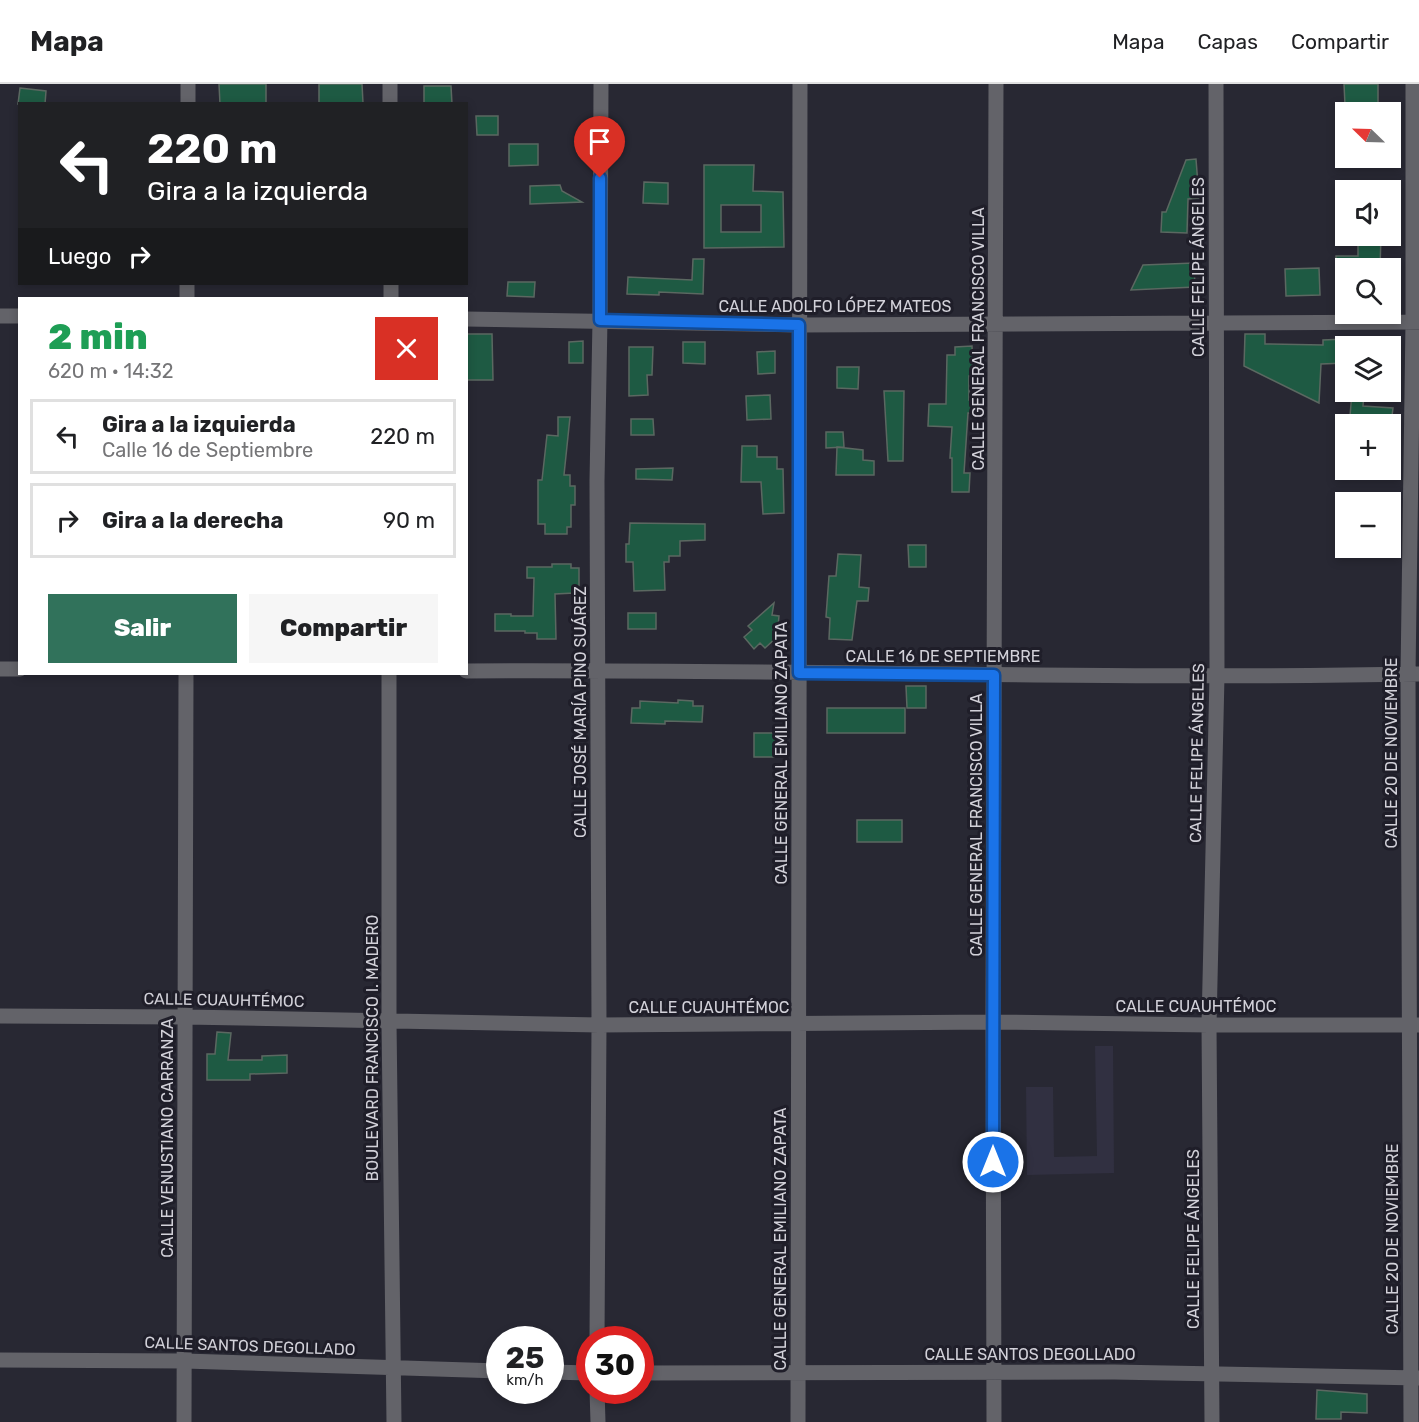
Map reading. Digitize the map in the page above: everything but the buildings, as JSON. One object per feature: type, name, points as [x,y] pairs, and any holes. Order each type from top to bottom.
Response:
[{"type":"street","points":[[188,84],[188,102]]},
{"type":"street","points":[[390,84],[390,102]]},
{"type":"street","name":"CALLE JOSÉ MARÍA PINO SUÁREZ","points":[[597,1326],[599,670],[597,481],[601,84]]},
{"type":"street","name":"CALLE GENERAL EMILIANO ZAPATA","points":[[798,1422],[800,84]]},
{"type":"street","name":"CALLE GENERAL FRANCISCO VILLA","points":[[994,1422],[996,84]]},
{"type":"street","name":"CALLE FELIPE ÁNGELES","points":[[1212,1422],[1209,1025],[1217,676],[1216,84]]},
{"type":"street","name":"CALLE 20 DE NOVIEMBRE","points":[[1411,1422],[1415,1378],[1413,674],[1416,322],[1413,84]]},
{"type":"street","points":[[0,316],[18,316]]},
{"type":"street","name":"CALLE ADOLFO LÓPEZ MATEOS","points":[[468,319],[799,325],[1416,322]]},
{"type":"street","points":[[0,669],[18,669]]},
{"type":"street","name":"CALLE 16 DE SEPTIEMBRE","points":[[468,671],[599,670],[1217,676],[1413,674]]},
{"type":"street","name":"CALLE VENUSTIANO CARRANZA","points":[[184,1422],[186,675]]},
{"type":"street","name":"BOULEVARD FRANCISCO I. MADERO","points":[[389,675],[389,1022],[394,1422]]},
{"type":"street","name":"CALLE CUAUHTÉMOC","points":[[0,1016],[599,1025],[993,1022],[1414,1025]]},
{"type":"street","name":"CALLE SANTOS DEGOLLADO","points":[[0,1360],[184,1361],[486,1371]]},
{"type":"street","name":"CALLE SANTOS DEGOLLADO","points":[[654,1373],[1113,1372],[1415,1378]]},
{"type":"street","points":[[597,1404],[598,1422]]},
{"type":"shaded area","points":[[1095,1046],[1113,1046],[1114,1173],[1027,1175],[1026,1087],[1053,1087],[1054,1157],[1097,1156]]},
{"type":"route","points":[[600,178],[600,320],[799,325],[799,673],[994,675],[993,1162]]}]
